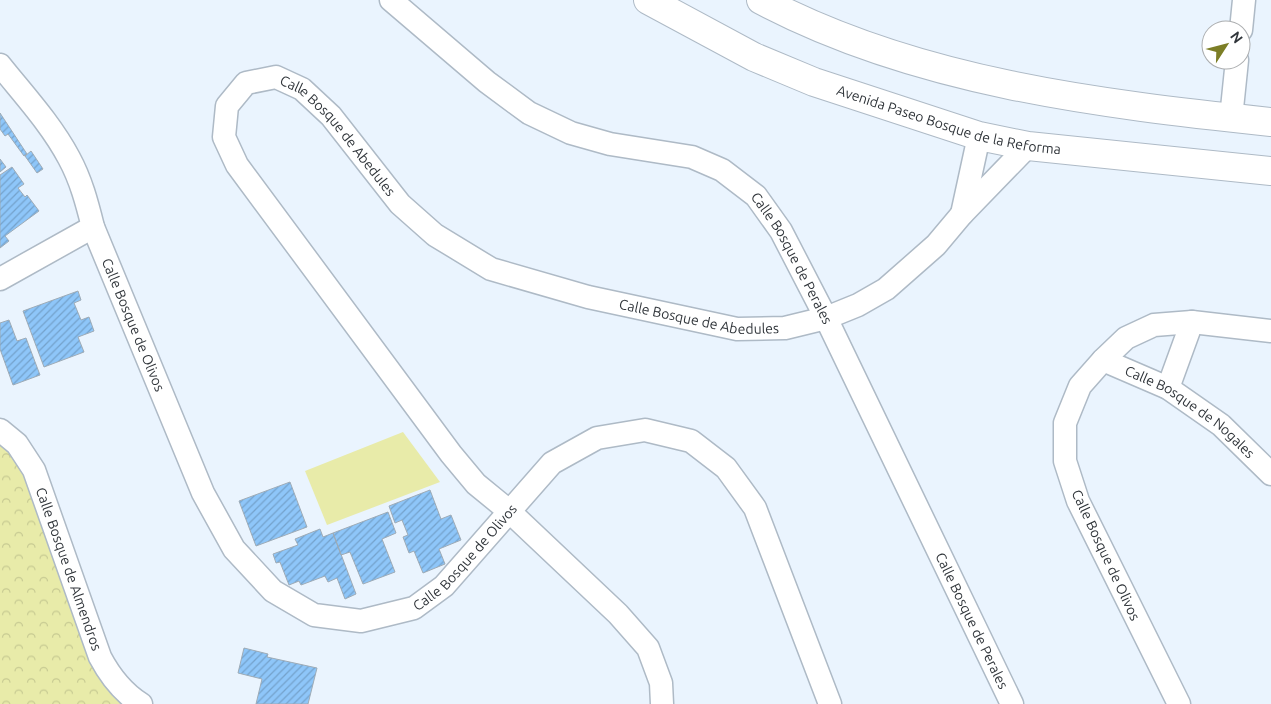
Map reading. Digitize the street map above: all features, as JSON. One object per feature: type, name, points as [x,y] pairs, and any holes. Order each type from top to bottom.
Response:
[{"type":"main road","name":"Avenida Paseo Bosque de la Reforma","points":[[648,0],[754,57],[806,79],[980,136],[1028,146],[1271,171]]},
{"type":"main road","points":[[761,0],[782,11],[865,45],[966,75],[1080,98],[1271,122]]},
{"type":"street","name":"Calle Bosque de Perales","points":[[391,0],[487,82],[529,113],[571,133],[610,144],[692,157],[722,170],[756,196],[781,231],[826,318],[1012,704]]},
{"type":"street","points":[[1242,20],[1244,0]]},
{"type":"street","name":"Calle Bosque de Olivos","points":[[0,65],[53,132],[69,158],[83,188],[93,227],[203,493],[234,549],[273,591],[314,615],[362,621],[414,608],[444,586],[552,463],[597,438],[645,430],[692,442],[726,468],[755,508],[830,704]]},
{"type":"street","points":[[1231,118],[1236,70]]},
{"type":"street","name":"Calle Bosque de Abedules","points":[[662,704],[661,683],[648,648],[618,614],[509,511],[476,484],[451,454],[237,165],[224,137],[227,106],[246,83],[276,77],[302,89],[331,116],[400,204],[435,235],[491,269],[588,297],[738,329],[785,328],[826,318],[858,305],[886,289],[914,266],[1028,146]]},
{"type":"street","name":"Calle Bosque de Abedules","points":[[962,214],[980,136]]},
{"type":"street","points":[[0,279],[93,227]]},
{"type":"street","points":[[1168,388],[1192,322]]},
{"type":"street","name":"Calle Bosque de Olivos","points":[[1179,704],[1078,501],[1065,461],[1065,422],[1080,386],[1103,360],[1126,338],[1154,325],[1192,322],[1271,331]]},
{"type":"street","name":"Calle Bosque de Nogales","points":[[1103,360],[1168,388],[1221,425],[1271,474]]},
{"type":"street","name":"Calle Bosque de Almendros","points":[[0,430],[17,444],[34,470],[100,657],[107,670],[126,693],[141,704]]},
{"type":"green space","points":[[403,432],[440,482],[327,525],[305,471]]},
{"type":"green space","points":[[0,443],[9,452],[24,474],[98,676],[123,704],[0,704]]},
{"type":"building","points":[[0,113],[27,154],[24,156],[8,134],[5,136],[0,129]]},
{"type":"building","points":[[31,151],[43,169],[37,173],[25,156]]},
{"type":"building","points":[[0,159],[6,167],[0,172]]},
{"type":"building","points":[[12,167],[24,184],[18,188],[25,197],[27,195],[39,211],[5,236],[9,241],[0,248],[0,175]]},
{"type":"building","points":[[78,291],[81,300],[74,303],[81,320],[89,317],[94,331],[78,337],[84,352],[44,367],[23,311]]},
{"type":"building","points":[[9,320],[17,341],[26,338],[40,375],[13,385],[0,349],[0,323]]},
{"type":"building","points":[[290,482],[307,527],[256,546],[239,501]]},
{"type":"building","points":[[430,490],[441,519],[451,515],[461,540],[439,549],[445,564],[423,573],[414,551],[409,553],[403,537],[408,535],[402,520],[395,523],[389,506]]},
{"type":"building","points":[[388,512],[396,533],[382,539],[395,572],[363,584],[350,552],[341,555],[333,533]]},
{"type":"building","points":[[320,529],[323,537],[333,533],[356,594],[345,599],[337,578],[328,582],[325,576],[301,585],[299,581],[289,585],[280,562],[276,563],[273,554],[298,545],[295,539]]},
{"type":"building","points":[[244,648],[268,654],[267,657],[317,668],[308,704],[256,704],[262,679],[238,673]]}]
